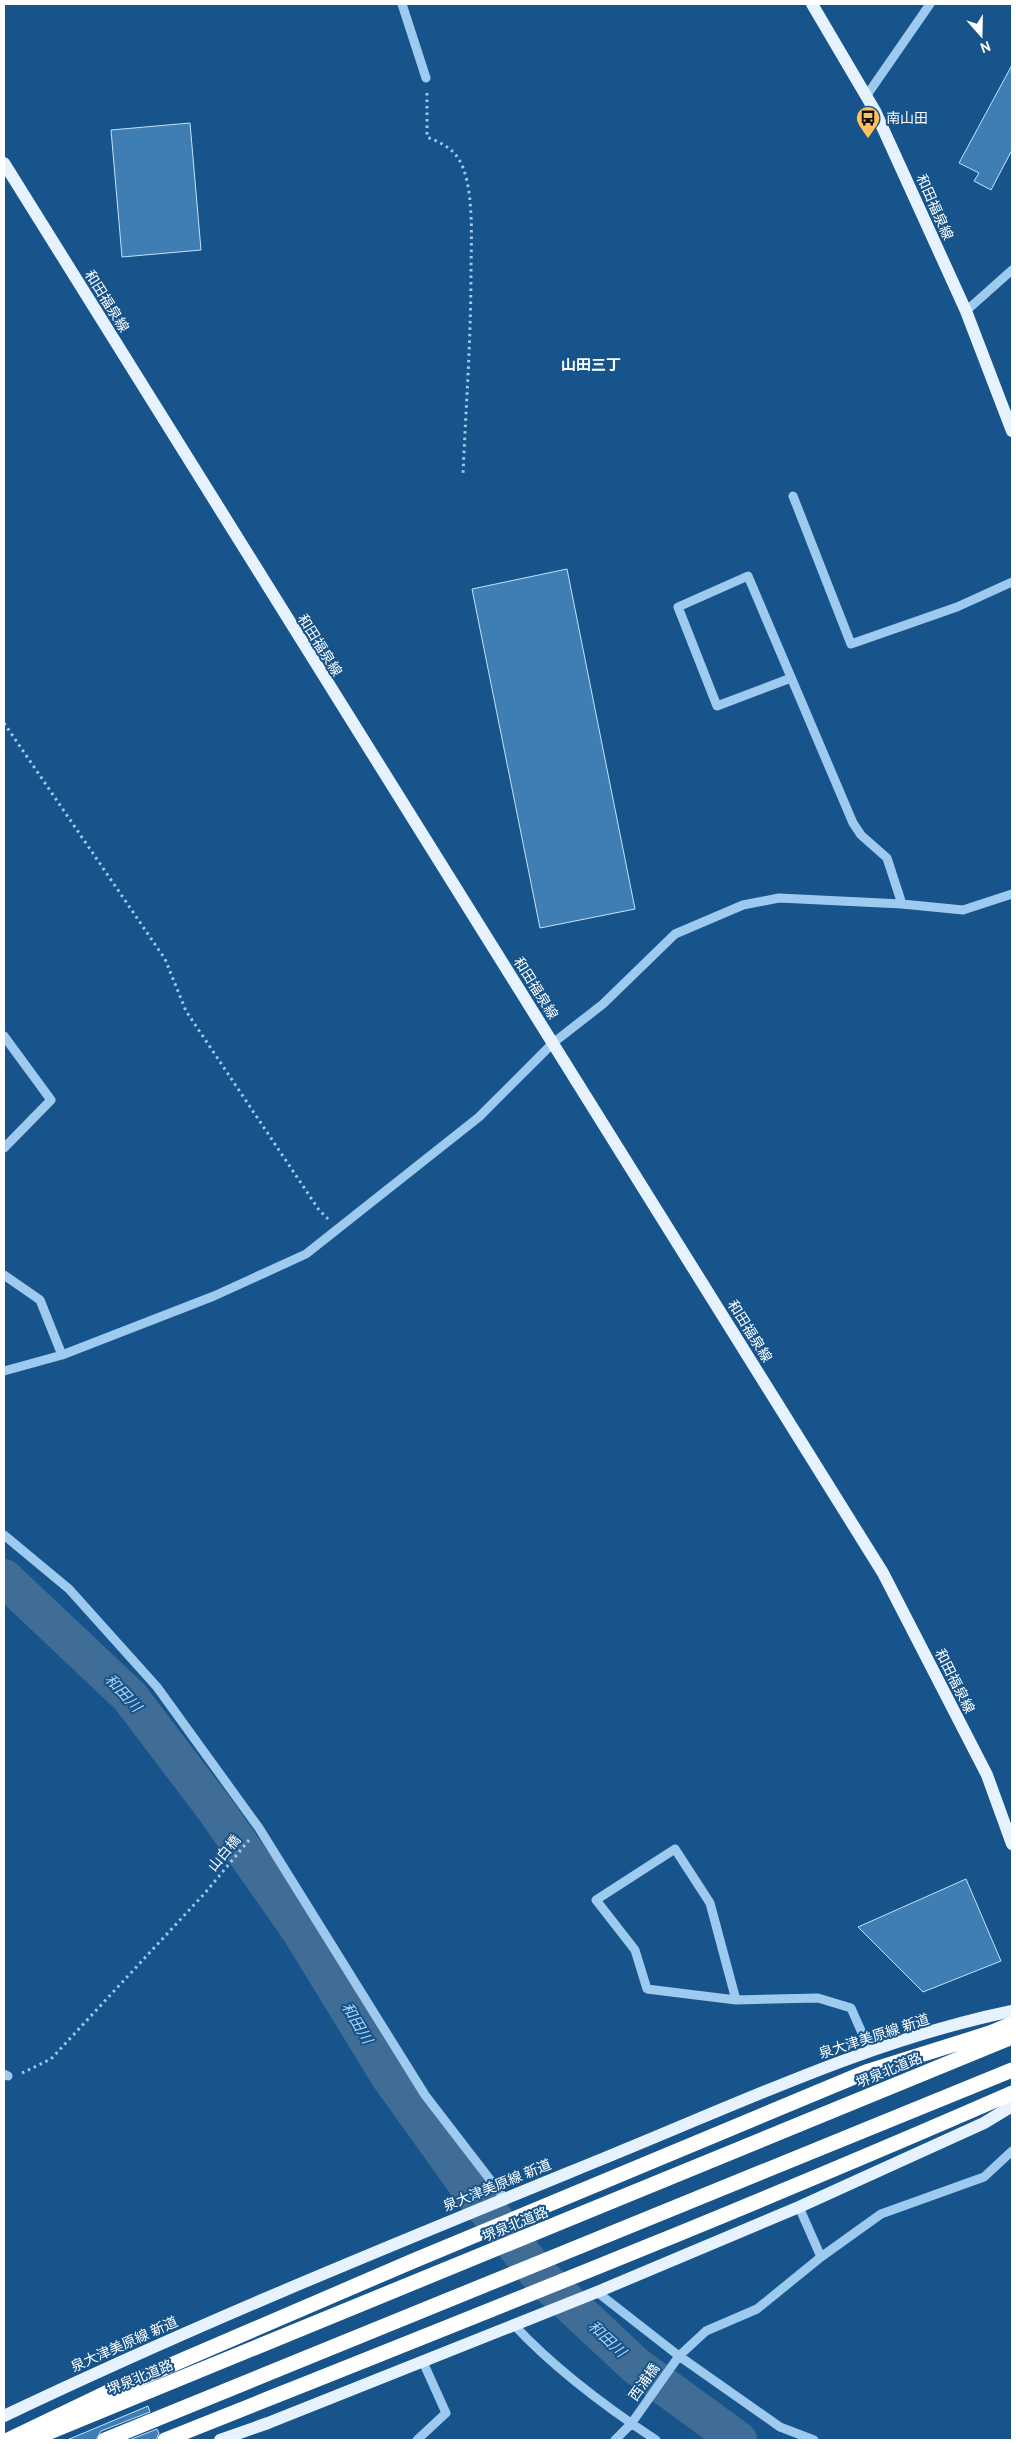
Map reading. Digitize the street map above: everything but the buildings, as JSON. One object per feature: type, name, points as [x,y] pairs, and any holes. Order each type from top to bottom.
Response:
[{"type":"highway","points":[[8,2440],[106,2393],[413,2261],[866,2072],[990,2033],[1012,2024]]},
{"type":"highway","name":"堺泉北道路","points":[[30,2440],[1012,2037]]},
{"type":"highway","points":[[105,2440],[1012,2070]]},
{"type":"highway","points":[[165,2440],[443,2330],[895,2144],[1012,2093]]},
{"type":"main road","name":"和田福泉線","points":[[812,4],[867,94],[966,311],[1012,431]]},
{"type":"main road","name":"和田福泉線","points":[[4,163],[883,1573],[986,1775],[1012,1844]]},
{"type":"main road","name":"泉大津美原線 新道","points":[[4,2416],[90,2375],[427,2230],[870,2051],[983,2017],[1012,2011]]},
{"type":"main road","points":[[220,2440],[518,2324],[799,2207],[984,2123],[1012,2106]]},
{"type":"street","points":[[402,4],[426,78]]},
{"type":"street","points":[[867,94],[930,4]]},
{"type":"street","points":[[966,311],[1012,270]]},
{"type":"street","points":[[793,496],[851,644],[956,607],[1012,582]]},
{"type":"street","points":[[791,678],[717,706],[678,607],[748,576],[853,824],[861,835],[887,858],[902,904]]},
{"type":"street","points":[[4,1371],[62,1355],[214,1296],[306,1254],[479,1117],[553,1043],[603,1004],[675,934],[743,905],[779,898],[902,904],[963,910],[1012,894]]},
{"type":"street","points":[[4,1036],[51,1100],[4,1148]]},
{"type":"street","points":[[4,1275],[40,1300],[62,1355]]},
{"type":"street","points":[[4,1535],[70,1588],[157,1687],[259,1828],[425,2095],[501,2200]]},
{"type":"street","points":[[736,2000],[710,1903],[675,1849],[596,1900],[635,1950],[647,1989],[736,2000],[818,1998],[851,2008],[870,2051]]},
{"type":"street","name":"西浦橋","points":[[615,2440],[631,2424],[679,2356],[706,2331],[757,2309],[821,2258],[881,2214],[984,2177],[1012,2151]]},
{"type":"street","points":[[799,2207],[821,2258]]},
{"type":"street","points":[[597,2292],[679,2356],[780,2427],[814,2440]]},
{"type":"street","points":[[518,2324],[537,2349],[631,2424],[656,2440]]},
{"type":"street","points":[[417,2440],[446,2413],[423,2362]]},
{"type":"path","points":[[426,78],[427,137],[444,144],[459,159],[466,181],[472,220],[471,328],[463,474]]},
{"type":"path","points":[[4,723],[165,959],[186,1011],[319,1210],[337,1229]]},
{"type":"path","name":"山白橋","points":[[6,2075],[17,2076],[52,2060],[205,1893],[259,1828]]},
{"type":"waterway","name":"和田川","points":[[4,1578],[130,1697],[215,1809],[300,1930],[390,2077],[468,2186],[540,2276],[635,2365],[738,2440]]},
{"type":"place","name":"南山田","points":[[868,139]]},
{"type":"district","name":"山田三丁","points":[[591,365]]}]
